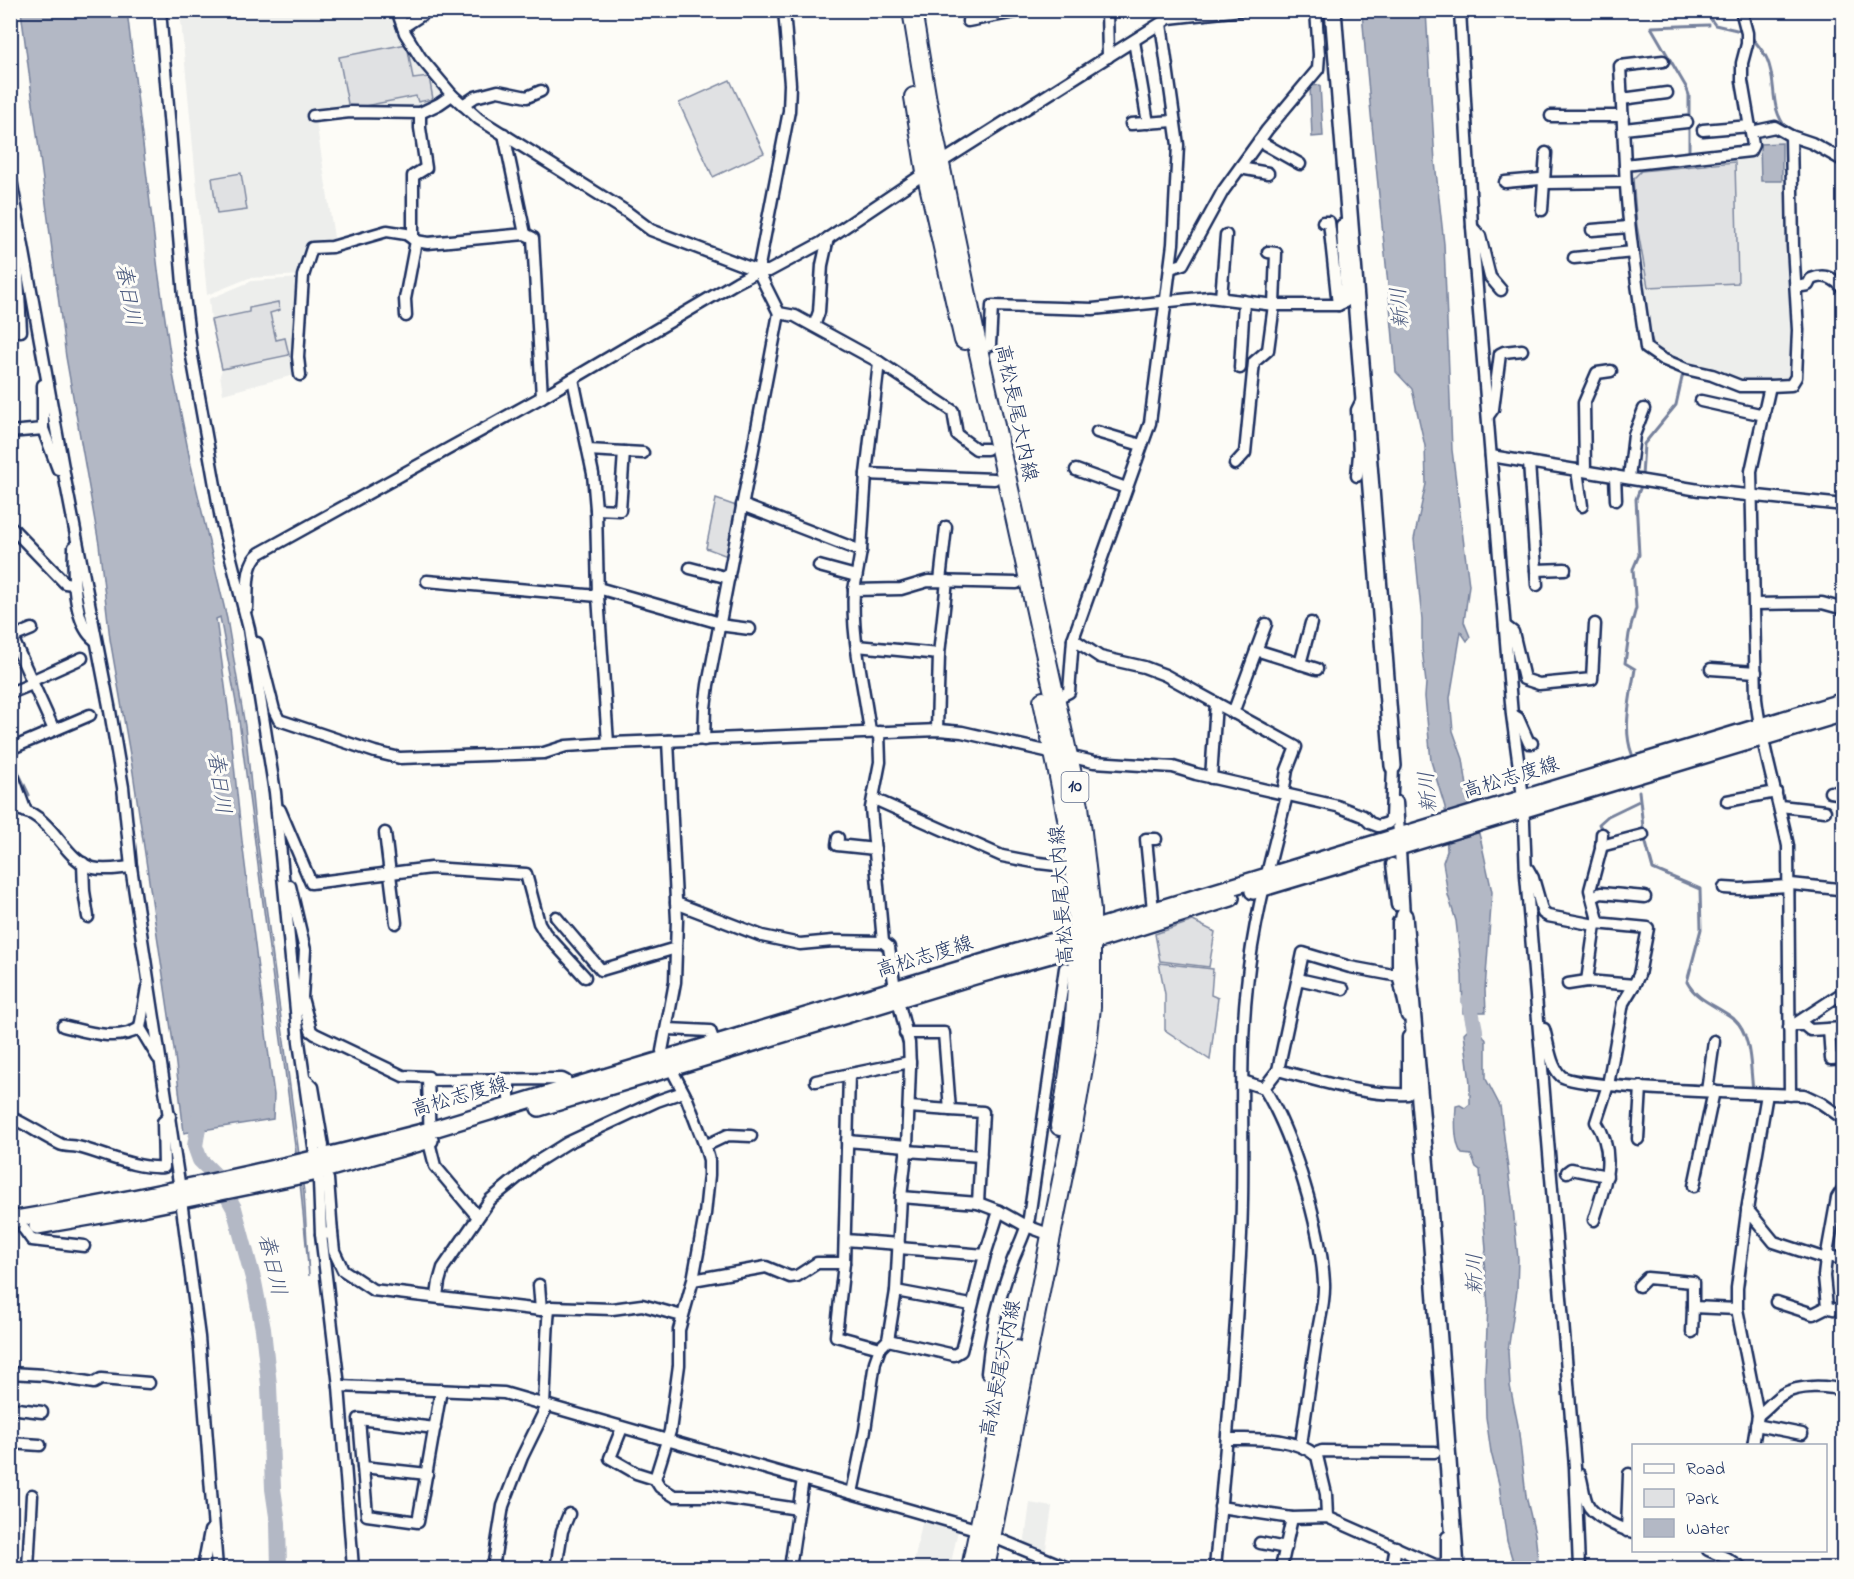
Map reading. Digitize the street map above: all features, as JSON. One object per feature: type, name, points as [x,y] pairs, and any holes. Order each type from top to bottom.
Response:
[{"type":"main road","name":"高松長尾大内線","points":[[900,10],[987,449],[1017,583],[1085,845],[1084,938]]},
{"type":"main road","name":"高松長尾大内線","points":[[912,10],[927,101],[933,168],[970,310],[1055,699],[1091,1007],[1087,1044],[1040,1230],[985,1533],[985,1569]]},
{"type":"main road","points":[[1333,10],[1393,766]]},
{"type":"main road","name":"高松志度線","points":[[15,1226],[140,1198],[184,1194],[318,1164],[430,1135],[1084,938],[1265,881],[1398,835],[1518,805],[1760,732],[1844,701]]},
{"type":"main road","name":"高松志度線","points":[[1760,732],[1844,713]]},
{"type":"main road","name":"高松志度線","points":[[1084,938],[1153,910],[1265,881]]},
{"type":"main road","points":[[1401,916],[1452,1497],[1448,1568]]},
{"type":"main road","name":"高松志度線","points":[[430,1135],[512,1105],[568,1088],[669,1063],[715,1044],[896,995]]},
{"type":"main road","name":"高松長尾大内線","points":[[971,1569],[985,1533]]},
{"type":"street","points":[[160,10],[184,296],[191,351],[221,519],[249,629],[276,799],[298,999],[304,1078],[326,1233],[353,1569]]},
{"type":"street","points":[[397,10],[403,27],[420,57],[452,95],[479,119],[627,212],[651,230],[758,271],[769,271],[828,238],[933,168],[1134,41],[1168,16],[1241,10]]},
{"type":"street","points":[[403,27],[429,10]]},
{"type":"street","points":[[704,740],[705,708],[779,313],[758,271],[789,111],[790,84],[784,10]]},
{"type":"street","points":[[968,21],[988,14],[1025,10]]},
{"type":"street","points":[[1107,10],[1108,57]]},
{"type":"street","points":[[1170,268],[1183,264],[1211,212],[1240,168],[1318,69],[1316,10]]},
{"type":"street","points":[[1461,10],[1472,227],[1518,805],[1525,864],[1575,1467],[1579,1569]]},
{"type":"street","points":[[1625,165],[1750,151],[1753,145],[1742,81],[1742,63],[1748,33],[1741,10]]},
{"type":"street","points":[[1055,699],[1069,692],[1073,639],[1150,423],[1173,244],[1178,145],[1174,121],[1168,16]]},
{"type":"street","points":[[1134,41],[1148,123]]},
{"type":"street","points":[[1663,61],[1620,66],[1629,227],[1646,348],[1662,359],[1740,386],[1791,385],[1796,377],[1796,287],[1791,136]]},
{"type":"street","points":[[463,105],[475,97],[498,91],[527,97],[541,91]]},
{"type":"street","points":[[1622,99],[1667,93]]},
{"type":"street","points":[[313,116],[350,112],[420,113],[452,95]]},
{"type":"street","points":[[406,316],[405,298],[415,240],[412,176],[426,168],[420,113]]},
{"type":"street","points":[[1551,116],[1623,116]]},
{"type":"street","points":[[1131,124],[1174,121]]},
{"type":"street","points":[[1624,129],[1687,122]]},
{"type":"street","points":[[1703,130],[1775,127],[1791,136],[1812,142],[1844,161]]},
{"type":"street","points":[[504,134],[525,234]]},
{"type":"street","points":[[1259,141],[1300,164]]},
{"type":"street","points":[[1542,210],[1546,153]]},
{"type":"street","points":[[1240,168],[1268,173]]},
{"type":"street","points":[[10,174],[15,214],[123,787],[131,867],[184,1194],[199,1337],[217,1569]]},
{"type":"street","points":[[1505,182],[1540,179],[1546,183],[1625,182]]},
{"type":"street","points":[[10,331],[21,331],[14,290],[15,214]]},
{"type":"street","points":[[1323,222],[1329,222],[1338,305]]},
{"type":"street","points":[[970,310],[992,306],[1093,309],[1209,297],[1274,305],[1338,305],[1345,302],[1346,294],[1342,225],[1349,222]]},
{"type":"street","points":[[1472,227],[1480,236],[1490,277],[1501,290]]},
{"type":"street","points":[[1592,230],[1629,227]]},
{"type":"street","points":[[300,375],[298,357],[303,276],[312,248],[332,247],[387,231],[406,234],[415,240],[428,243],[525,234],[533,238],[542,397]]},
{"type":"street","points":[[1221,298],[1220,259],[1226,236]]},
{"type":"street","points":[[814,326],[819,312],[822,265],[828,238]]},
{"type":"street","points":[[1235,464],[1245,453],[1254,362],[1268,350],[1274,305],[1276,253],[1268,252]]},
{"type":"street","points":[[1574,258],[1633,252]]},
{"type":"street","points":[[246,617],[250,572],[254,557],[542,397],[758,271]]},
{"type":"street","points":[[1796,287],[1808,285],[1811,279],[1826,276],[1836,279],[1844,289]]},
{"type":"street","points":[[14,290],[26,303],[36,340],[42,352],[43,429],[62,480],[66,484]]},
{"type":"street","points":[[1240,368],[1244,301]]},
{"type":"street","points":[[978,349],[990,345],[992,306]]},
{"type":"street","points":[[779,313],[795,316],[879,362],[953,411],[957,435],[976,449],[987,449]]},
{"type":"street","points":[[1488,416],[1493,409],[1500,354],[1522,350]]},
{"type":"street","points":[[879,362],[853,613],[856,646],[880,762],[871,808],[883,942]]},
{"type":"street","points":[[1582,506],[1584,403],[1598,373],[1611,372]]},
{"type":"street","points":[[573,379],[593,474],[608,743]]},
{"type":"street","points":[[1770,386],[1752,471],[1751,495],[1760,732],[1788,846],[1792,1026],[1790,1095]]},
{"type":"street","points":[[1357,476],[1359,454],[1357,410],[1363,398]]},
{"type":"street","points":[[1701,401],[1764,415]]},
{"type":"street","points":[[1629,478],[1634,435],[1644,409]]},
{"type":"street","points":[[10,432],[43,429]]},
{"type":"street","points":[[1097,432],[1141,445]]},
{"type":"street","points":[[588,450],[643,453]]},
{"type":"street","points":[[596,509],[620,510],[624,452]]},
{"type":"street","points":[[1491,456],[1699,490],[1844,505]]},
{"type":"street","points":[[1529,462],[1537,585]]},
{"type":"street","points":[[1076,470],[1126,488]]},
{"type":"street","points":[[866,474],[994,479]]},
{"type":"street","points":[[1615,476],[1616,500]]},
{"type":"street","points":[[742,505],[861,550]]},
{"type":"street","points":[[10,526],[65,583],[73,584]]},
{"type":"street","points":[[937,730],[946,527]]},
{"type":"street","points":[[74,528],[73,584],[81,616],[91,638],[97,641]]},
{"type":"street","points":[[819,566],[856,576]]},
{"type":"street","points":[[690,568],[729,578]]},
{"type":"street","points":[[1536,570],[1565,569]]},
{"type":"street","points":[[427,581],[598,592],[720,624],[750,629]]},
{"type":"street","points":[[855,590],[900,589],[928,581],[1017,583]]},
{"type":"street","points":[[1755,604],[1822,603],[1844,609]]},
{"type":"street","points":[[1233,712],[1266,624]]},
{"type":"street","points":[[1300,664],[1311,624]]},
{"type":"street","points":[[1505,626],[1513,632],[1524,679],[1539,684],[1592,679],[1595,624]]},
{"type":"street","points":[[32,628],[11,637],[54,730]]},
{"type":"street","points":[[249,629],[258,644],[274,710],[279,720],[400,758],[544,753],[566,746],[608,743],[937,730],[962,732],[1061,756],[1122,765],[1173,767],[1211,778],[1337,806],[1363,816],[1374,825],[1398,835]]},
{"type":"street","points":[[1073,639],[1100,657],[1144,667],[1165,675],[1296,747],[1287,770],[1285,795],[1265,881],[1246,986],[1242,1218],[1227,1439],[1215,1569]]},
{"type":"street","points":[[856,646],[939,654]]},
{"type":"street","points":[[1256,650],[1317,669]]},
{"type":"street","points":[[10,693],[82,658]]},
{"type":"street","points":[[1711,669],[1756,672]]},
{"type":"street","points":[[1211,778],[1216,703]]},
{"type":"street","points":[[15,782],[14,759],[10,749],[90,714]]},
{"type":"street","points":[[1512,715],[1518,718],[1528,743],[1532,743]]},
{"type":"street","points":[[655,1479],[669,1431],[679,1365],[679,1330],[693,1280],[710,1175],[705,1146],[683,1092],[662,1051],[668,1029],[675,982],[676,948],[668,741]]},
{"type":"street","points":[[1278,1070],[1356,1090],[1389,1095],[1408,1094],[1408,1021],[1398,974],[1401,916],[1393,766]]},
{"type":"street","points":[[1393,766],[1391,812],[1398,835]]},
{"type":"street","points":[[10,768],[26,812]]},
{"type":"street","points":[[1727,801],[1776,792]]},
{"type":"street","points":[[1830,792],[1844,794]]},
{"type":"street","points":[[276,799],[311,883],[431,868],[526,874],[539,923],[545,933],[585,977]]},
{"type":"street","points":[[874,799],[1002,856],[1073,867]]},
{"type":"street","points":[[1780,806],[1825,811]]},
{"type":"street","points":[[10,809],[38,817],[83,863],[93,868],[131,867]]},
{"type":"street","points":[[385,833],[396,923]]},
{"type":"street","points":[[1587,981],[1598,920],[1590,890],[1602,834]]},
{"type":"street","points":[[1601,846],[1643,835]]},
{"type":"street","points":[[838,838],[837,845],[875,849]]},
{"type":"street","points":[[1153,910],[1149,890],[1150,869],[1146,839],[1156,839]]},
{"type":"street","points":[[83,863],[88,917]]},
{"type":"street","points":[[1392,864],[1401,916]]},
{"type":"street","points":[[1525,864],[1533,878],[1543,913],[1548,916],[1596,924],[1648,928],[1639,975],[1623,1003],[1608,1085],[1596,1122],[1604,1135],[1607,1146],[1607,1176],[1594,1220]]},
{"type":"street","points":[[1724,888],[1740,889],[1791,884],[1838,889],[1844,887]]},
{"type":"street","points":[[1593,897],[1601,893],[1645,897]]},
{"type":"street","points":[[676,903],[762,936],[800,944],[833,940],[883,942],[889,947],[896,995],[909,1044],[907,1148],[896,1291],[888,1340],[880,1348],[875,1362],[865,1430],[852,1493]]},
{"type":"street","points":[[556,917],[601,970],[676,948]]},
{"type":"street","points":[[1264,1088],[1278,1070],[1303,953],[1350,967],[1398,974]]},
{"type":"street","points":[[1040,1230],[1065,968]]},
{"type":"street","points":[[148,977],[140,1028],[162,1065]]},
{"type":"street","points":[[1298,979],[1343,989]]},
{"type":"street","points":[[1568,984],[1587,981],[1634,985]]},
{"type":"street","points":[[1792,1026],[1844,992]]},
{"type":"street","points":[[298,999],[311,1031],[315,1035],[403,1076],[428,1077],[428,1122],[435,1166],[477,1216]]},
{"type":"street","points":[[1538,1020],[1542,1022],[1556,1069],[1562,1077],[1572,1081],[1608,1085],[1803,1095],[1821,1103],[1844,1119]]},
{"type":"street","points":[[1792,1026],[1804,1025],[1810,1030],[1844,1028]]},
{"type":"street","points":[[63,1026],[98,1035],[129,1034],[140,1028]]},
{"type":"street","points":[[668,1029],[710,1031],[715,1044]]},
{"type":"street","points":[[1829,1029],[1831,1059],[1844,1058]]},
{"type":"street","points":[[905,1033],[944,1033],[950,1110]]},
{"type":"street","points":[[1694,1186],[1710,1091],[1714,1041]]},
{"type":"street","points":[[816,1081],[910,1062]]},
{"type":"street","points":[[849,1074],[844,1263],[836,1336],[880,1348]]},
{"type":"street","points":[[428,1080],[562,1079],[566,1081],[568,1088]]},
{"type":"street","points":[[509,1080],[509,1098],[512,1105]]},
{"type":"street","points":[[1243,1081],[1264,1088],[1287,1137],[1300,1172],[1317,1236],[1324,1283],[1322,1316],[1316,1339],[1301,1445]]},
{"type":"street","points":[[1638,1139],[1641,1087]]},
{"type":"street","points":[[437,1296],[443,1268],[477,1216],[490,1200],[508,1185],[535,1163],[567,1143],[657,1101],[683,1092]]},
{"type":"street","points":[[1753,1444],[1757,1420],[1737,1309],[1737,1288],[1767,1094]]},
{"type":"street","points":[[909,1107],[983,1112],[978,1203]]},
{"type":"street","points":[[10,1117],[30,1126],[62,1146],[75,1146],[155,1168],[164,1167],[164,1122],[170,1116]]},
{"type":"street","points":[[705,1146],[728,1135],[751,1136]]},
{"type":"street","points":[[847,1141],[981,1156]]},
{"type":"street","points":[[1567,1172],[1570,1169],[1607,1176]]},
{"type":"street","points":[[1827,1307],[1824,1276],[1826,1258],[1837,1198],[1844,1187]]},
{"type":"street","points":[[902,1197],[978,1203],[1040,1230]]},
{"type":"street","points":[[1748,1209],[1773,1242],[1826,1258],[1844,1259]]},
{"type":"street","points":[[888,1340],[954,1355],[961,1351],[971,1305],[999,1211]]},
{"type":"street","points":[[15,1226],[32,1240],[84,1246]]},
{"type":"street","points":[[1832,1227],[1844,1229]]},
{"type":"street","points":[[987,1373],[990,1346],[1010,1269],[1024,1238],[1040,1230]]},
{"type":"street","points":[[326,1233],[343,1270],[374,1290],[545,1309],[612,1309],[642,1305],[682,1316]]},
{"type":"street","points":[[845,1240],[985,1254]]},
{"type":"street","points":[[693,1280],[766,1267],[790,1277],[797,1276],[817,1263],[844,1263]]},
{"type":"street","points":[[1639,1286],[1647,1278],[1693,1282],[1692,1332]]},
{"type":"street","points":[[493,1569],[503,1506],[522,1457],[546,1406],[545,1309],[539,1285]]},
{"type":"street","points":[[896,1291],[971,1305]]},
{"type":"street","points":[[1693,1307],[1737,1309]]},
{"type":"street","points":[[1781,1308],[1813,1314],[1827,1307],[1844,1310]]},
{"type":"street","points":[[10,1373],[45,1375],[94,1383],[101,1378],[149,1383]]},
{"type":"street","points":[[339,1386],[504,1393],[985,1533],[1068,1569]]},
{"type":"street","points":[[1757,1420],[1781,1395],[1792,1390],[1819,1387],[1844,1390]]},
{"type":"street","points":[[435,1428],[359,1419],[367,1515],[418,1522],[427,1474],[435,1428],[441,1390]]},
{"type":"street","points":[[10,1408],[42,1412]]},
{"type":"street","points":[[1757,1420],[1802,1434]]},
{"type":"street","points":[[622,1428],[610,1458],[636,1473],[655,1479],[660,1487],[674,1496],[711,1496],[798,1509]]},
{"type":"street","points":[[1227,1439],[1274,1439],[1301,1445],[1317,1456],[1326,1494],[1327,1517]]},
{"type":"street","points":[[10,1443],[40,1445]]},
{"type":"street","points":[[1314,1454],[1322,1451],[1436,1452]]},
{"type":"street","points":[[363,1467],[427,1474]]},
{"type":"street","points":[[1575,1467],[1581,1476],[1587,1503],[1591,1510],[1622,1530],[1630,1531],[1629,1474]]},
{"type":"street","points":[[790,1569],[803,1479]]},
{"type":"street","points":[[28,1569],[26,1527],[32,1495]]},
{"type":"street","points":[[1220,1507],[1292,1518],[1327,1517],[1435,1565],[1448,1568]]},
{"type":"street","points":[[202,1569],[213,1513]]},
{"type":"street","points":[[556,1569],[562,1531],[568,1514]]},
{"type":"street","points":[[1281,1569],[1292,1518]]},
{"type":"street","points":[[1260,1543],[1286,1548]]},
{"type":"street","points":[[1392,1569],[1396,1547]]},
{"type":"street","points":[[1710,1552],[1742,1569]]},
{"type":"shaded area","points":[[180,11],[389,11],[399,34],[415,60],[446,95],[420,109],[315,114],[335,244],[307,251],[302,275],[249,278],[207,295]]},
{"type":"shaded area","points":[[1770,131],[1784,142],[1786,246],[1792,310],[1791,376],[1787,381],[1742,383],[1681,362],[1660,350],[1653,343],[1635,226],[1630,174],[1635,169],[1746,157],[1760,150],[1759,140],[1764,132]]},
{"type":"shaded area","points":[[301,278],[298,374],[223,394],[220,375],[222,369],[211,320],[209,299],[252,281]]},
{"type":"shaded area","points":[[1030,1503],[1052,1507],[1045,1556],[1024,1546]]},
{"type":"shaded area","points":[[923,1518],[958,1530],[950,1568],[913,1568]]},
{"type":"green space","points":[[407,44],[413,79],[429,77],[433,99],[418,102],[416,96],[349,109],[339,57]]},
{"type":"green space","points":[[730,80],[764,153],[713,177],[679,103]]},
{"type":"green space","points":[[1735,162],[1738,283],[1648,287],[1637,226],[1633,179],[1641,171]]},
{"type":"green space","points":[[241,173],[247,210],[217,214],[212,178]]},
{"type":"green space","points":[[278,302],[280,310],[270,313],[276,340],[285,338],[289,355],[222,369],[211,320],[249,312],[249,308]]},
{"type":"green space","points":[[716,499],[739,507],[730,557],[706,548]]},
{"type":"green space","points":[[1193,921],[1215,932],[1209,967],[1160,961],[1155,934]]},
{"type":"green space","points":[[1159,963],[1213,969],[1211,995],[1218,998],[1210,1060],[1165,1030],[1165,994]]},
{"type":"water","points":[[21,11],[127,11],[158,270],[173,374],[191,465],[227,619],[245,726],[254,815],[304,1192],[309,1276],[301,1192],[238,713],[220,617],[216,619],[274,1095],[273,1119],[184,1133],[175,1056],[132,766],[110,639],[99,544],[66,357]]},
{"type":"water","points":[[1362,11],[1426,11],[1435,162],[1444,244],[1452,450],[1469,585],[1464,622],[1470,637],[1467,641],[1461,632],[1450,698],[1453,731],[1463,759],[1469,800],[1492,892],[1485,990],[1486,1012],[1476,1012],[1476,1022],[1469,1022],[1468,1013],[1463,1013],[1462,975],[1456,921],[1448,895],[1443,862],[1447,851],[1445,807],[1431,761],[1414,539],[1426,484],[1425,446],[1412,389],[1396,372]]},
{"type":"water","points":[[1320,85],[1323,136],[1312,137],[1310,86]]},
{"type":"water","points":[[1782,143],[1782,181],[1761,181],[1760,144]]},
{"type":"water","points":[[1467,1030],[1480,1030],[1486,1040],[1486,1079],[1500,1106],[1518,1259],[1517,1290],[1508,1351],[1510,1386],[1539,1568],[1515,1568],[1507,1541],[1486,1417],[1488,1305],[1480,1170],[1476,1167],[1471,1155],[1462,1154],[1459,1150],[1456,1132],[1456,1106],[1460,1105],[1465,1108],[1470,1104],[1464,1033]]},
{"type":"waterway","points":[[1708,10],[1715,25],[1741,31]]},
{"type":"waterway","points":[[1689,119],[1689,95],[1686,87],[1651,27],[1709,25]]},
{"type":"waterway","points":[[1753,39],[1767,59],[1777,112],[1787,129]]},
{"type":"waterway","points":[[1689,125],[1689,154]]},
{"type":"waterway","points":[[1649,332],[1654,349]]},
{"type":"waterway","points":[[1642,477],[1644,444],[1676,405],[1683,373]]},
{"type":"waterway","points":[[1632,754],[1628,723],[1635,669],[1625,663],[1636,608],[1633,569],[1639,555],[1636,499],[1641,486]]},
{"type":"waterway","points":[[10,755],[29,795]]},
{"type":"waterway","points":[[1639,791],[1644,836],[1653,869],[1700,889],[1701,929],[1687,982],[1696,994],[1728,1014],[1740,1026],[1749,1052],[1753,1090]]},
{"type":"waterway","points":[[1602,830],[1599,824],[1608,816],[1639,801]]},
{"type":"waterway","name":"新川","points":[[1469,1001],[1475,1030],[1476,1052]]},
{"type":"waterway","name":"春日川","points":[[201,1109],[195,1146],[200,1160],[216,1176],[234,1208],[254,1282],[263,1329],[269,1385],[279,1568]]}]
